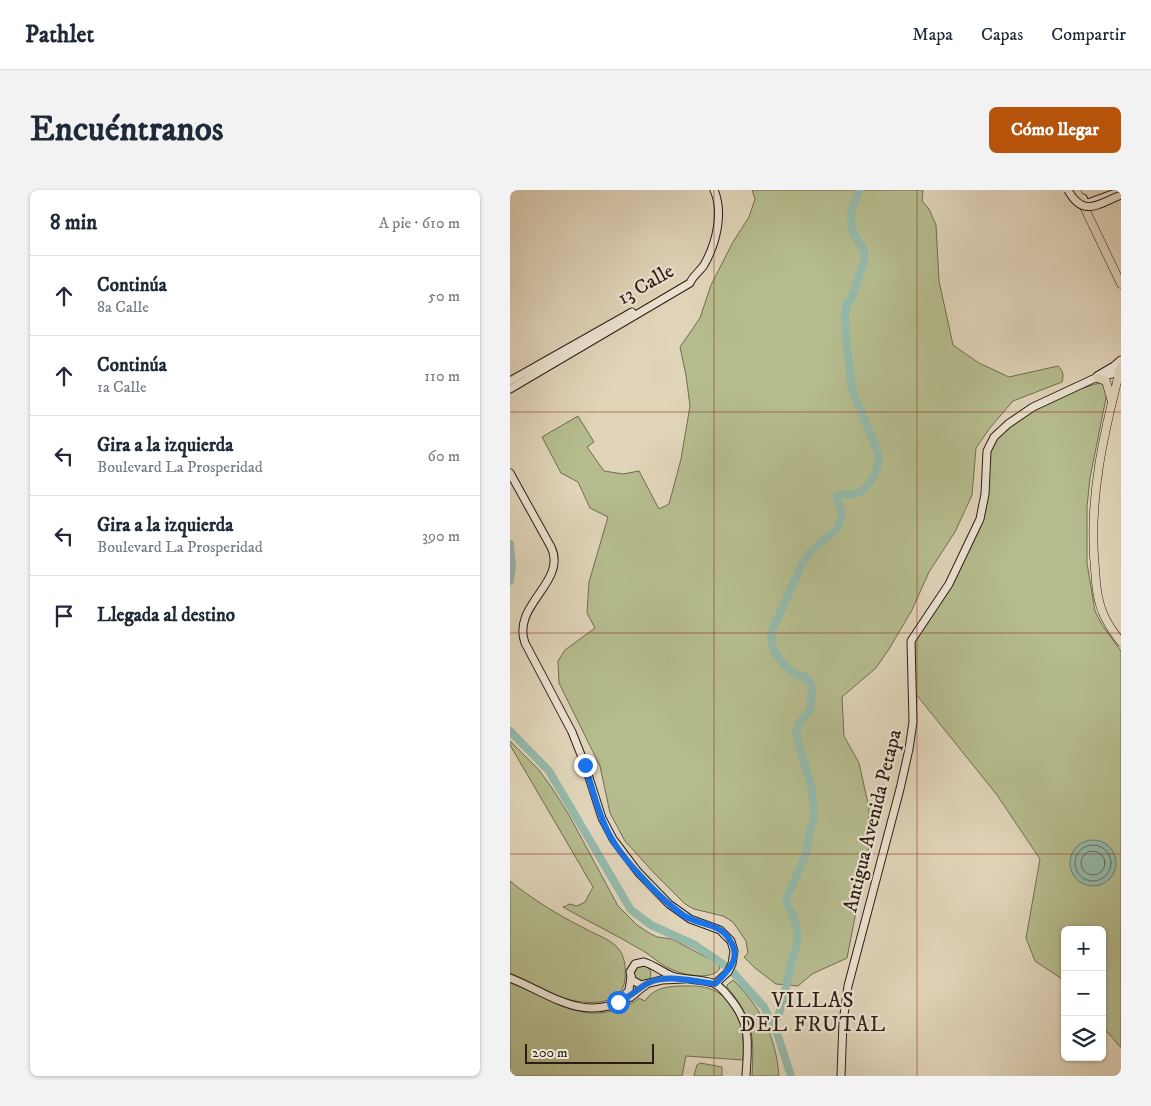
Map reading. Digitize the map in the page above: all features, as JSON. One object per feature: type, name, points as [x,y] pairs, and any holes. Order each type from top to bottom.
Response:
[{"type":"main road","points":[[691,280],[703,267],[712,245],[719,210],[714,190]]},
{"type":"main road","points":[[1068,190],[1076,202],[1084,207],[1092,206],[1121,195]]},
{"type":"main road","points":[[1078,193],[1086,203],[1121,191]]},
{"type":"main road","points":[[1078,193],[1121,284]]},
{"type":"main road","name":"13 Calle","points":[[510,381],[687,279],[691,280]]},
{"type":"main road","name":"13 Calle","points":[[510,389],[679,290],[690,283],[691,280]]},
{"type":"main road","name":"Antigua Avenida Petapa","points":[[1095,379],[1099,373],[1114,366],[1121,360]]},
{"type":"main road","points":[[1120,369],[1098,467],[1092,537],[1100,607],[1108,624],[1121,642]]},
{"type":"main road","name":"Antigua Avenida Petapa","points":[[841,1076],[843,1022],[848,986],[909,749],[913,722],[911,641],[949,584],[980,519],[985,494],[987,451],[991,442],[1008,424],[1033,408],[1120,369]]},
{"type":"main road","points":[[1095,379],[1106,381],[1112,402]]},
{"type":"main road","points":[[510,473],[551,547],[554,556],[550,577],[524,620],[523,636],[572,732],[607,831],[638,872],[664,900],[686,917],[724,932],[731,940],[734,955],[730,969],[717,981],[684,979],[637,984],[631,976]]},
{"type":"main road","points":[[618,1002],[629,990],[631,968],[635,964],[644,962],[662,972],[684,979]]},
{"type":"main road","points":[[510,978],[572,1006],[598,1008],[634,995],[648,983],[654,974],[651,965]]},
{"type":"main road","points":[[717,981],[745,1021],[748,1048],[746,1076]]},
{"type":"shaded area","points":[[752,190],[923,190],[922,201],[929,209],[936,225],[939,281],[953,345],[979,363],[1009,377],[1058,366],[1063,375],[1062,382],[1013,401],[989,429],[976,448],[972,495],[955,532],[929,572],[912,610],[876,668],[842,697],[844,736],[859,763],[869,808],[869,845],[847,958],[812,974],[798,986],[776,984],[755,968],[744,957],[748,953],[746,941],[733,922],[723,916],[694,909],[685,904],[625,841],[610,813],[600,766],[559,683],[558,661],[565,650],[595,628],[587,613],[589,582],[608,517],[590,508],[578,482],[561,473],[542,437],[578,416],[594,442],[587,447],[604,471],[623,474],[639,471],[659,509],[669,504],[681,459],[690,406],[680,347],[700,318],[711,285],[733,242],[749,217],[755,199]]},
{"type":"shaded area","points":[[1099,383],[1105,385],[1107,393],[1090,478],[1087,507],[1087,563],[1095,611],[1102,625],[1121,651],[1121,1048],[1106,1031],[1106,926],[1061,926],[1061,978],[1035,961],[1026,938],[1040,859],[997,795],[911,688],[914,638],[949,584],[980,519],[986,463],[994,437],[1036,409],[1080,389]]},
{"type":"shaded area","points":[[510,741],[539,770],[552,788],[569,815],[618,906],[637,925],[649,933],[657,937],[672,939],[717,963],[720,968],[716,972],[705,976],[698,976],[673,970],[642,950],[563,907],[569,904],[577,906],[585,902],[593,887],[510,745]]},
{"type":"shaded area","points":[[510,881],[546,906],[605,939],[620,950],[625,966],[625,979],[622,989],[616,996],[598,1002],[566,999],[510,973]]},
{"type":"shaded area","points":[[638,965],[646,965],[651,970],[649,981],[638,983],[633,978],[633,970]]},
{"type":"shaded area","points":[[733,980],[752,1001],[771,1036],[779,1076],[752,1076],[753,1050],[750,1029],[743,1009],[727,987]]},
{"type":"shaded area","points":[[510,983],[565,1007],[593,1013],[608,1012],[623,1007],[639,998],[645,1001],[655,991],[664,988],[691,986],[709,988],[722,995],[735,1011],[742,1030],[743,1060],[686,1056],[682,1076],[510,1076]]},
{"type":"shaded area","points":[[700,1063],[722,1067],[722,1076],[694,1076],[697,1065]]},
{"type":"water","points":[[1088,840],[1098,840],[1112,850],[1116,863],[1112,876],[1106,882],[1098,886],[1088,886],[1074,876],[1070,868],[1070,858],[1080,844]]},
{"type":"waterway","points":[[773,1025],[782,1005],[797,943],[796,926],[787,903],[787,897],[806,854],[814,817],[812,790],[796,734],[799,724],[810,710],[811,684],[806,677],[797,675],[786,667],[773,649],[771,633],[802,564],[812,550],[837,529],[842,514],[836,496],[855,494],[865,488],[873,478],[879,460],[879,455],[852,390],[846,339],[846,306],[851,299],[864,262],[864,250],[853,233],[851,220],[852,209],[859,190]]},
{"type":"waterway","points":[[510,544],[512,566],[510,581]]},
{"type":"waterway","points":[[510,731],[549,771],[631,910],[651,925],[695,945],[730,969],[764,1007],[778,1036],[791,1076]]},
{"type":"district","name":"VILLAS DEL FRUTAL","points":[[813,1013]]},
{"type":"route","points":[[585,765],[607,831],[623,854],[664,900],[678,912],[690,919],[724,932],[731,940],[734,951],[730,969],[715,984],[684,979],[650,982],[634,995],[618,1002]]}]
